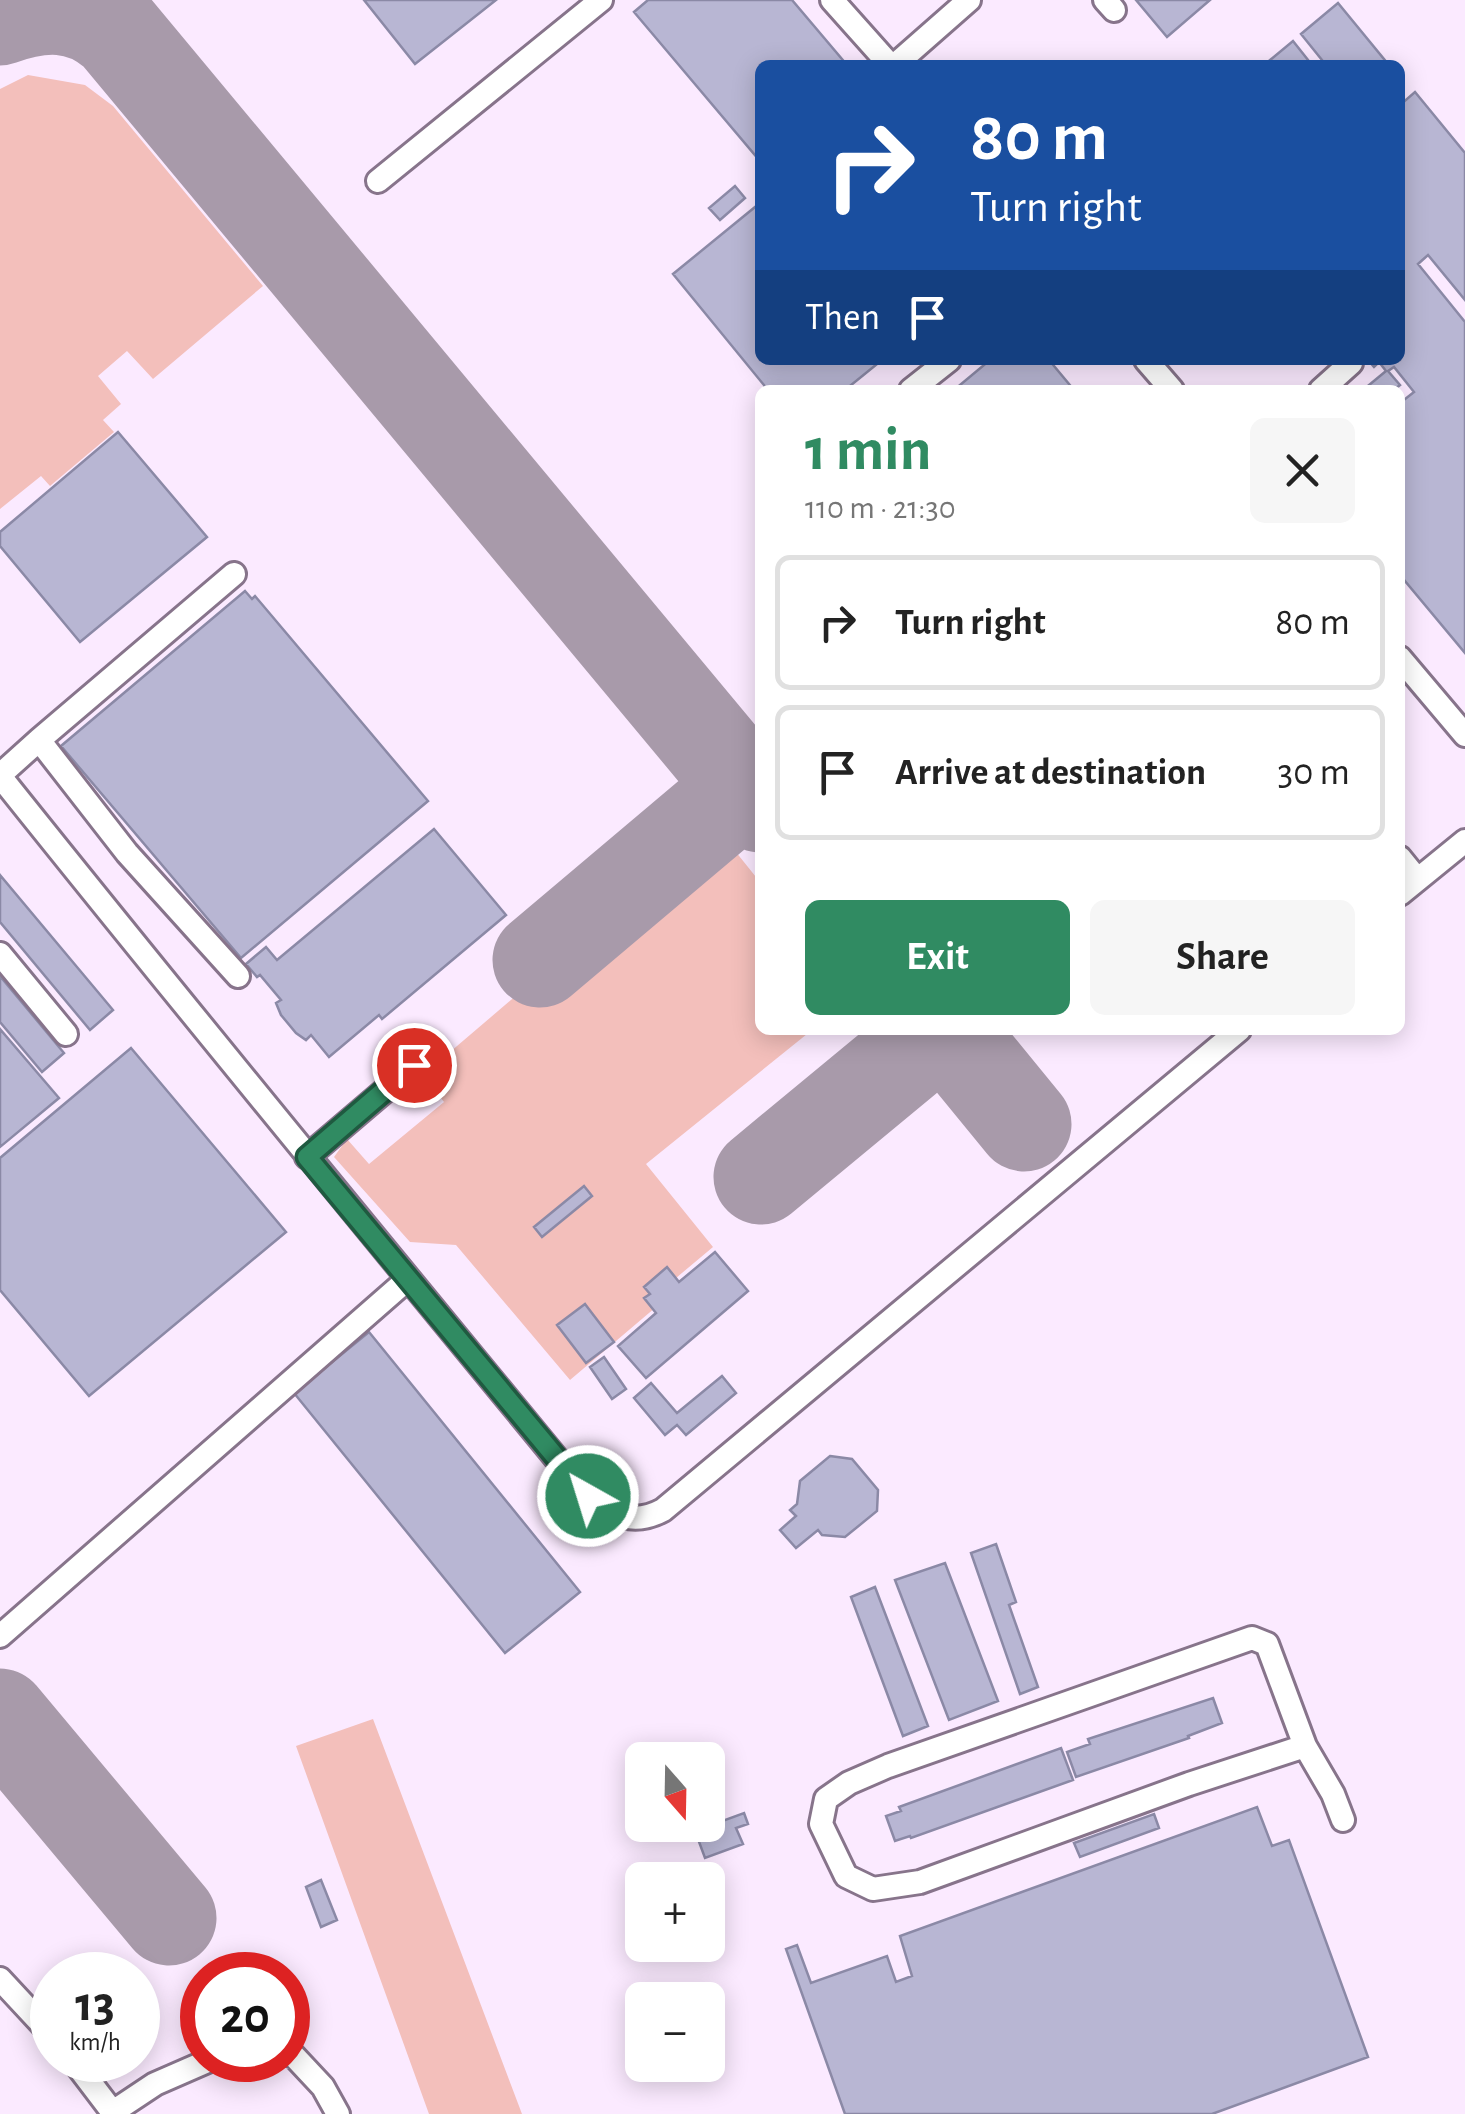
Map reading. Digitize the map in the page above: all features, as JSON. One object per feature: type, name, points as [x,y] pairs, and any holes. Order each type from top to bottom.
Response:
[{"type":"lane","points":[[378,181],[601,0]]},
{"type":"lane","points":[[832,0],[888,60]]},
{"type":"lane","points":[[899,60],[969,0]]},
{"type":"lane","points":[[917,385],[943,365]]},
{"type":"lane","points":[[1150,365],[1168,385]]},
{"type":"lane","points":[[1326,385],[1351,365]]},
{"type":"lane","points":[[234,574],[0,775],[307,1157],[588,1496],[618,1516],[650,1517],[673,1502],[1214,1038]]},
{"type":"lane","points":[[1405,664],[1465,735]]},
{"type":"lane","points":[[40,740],[127,853],[238,976]]},
{"type":"lane","points":[[1409,886],[1465,840]]},
{"type":"lane","points":[[0,954],[66,1034]]},
{"type":"lane","points":[[307,1157],[414,1065]]},
{"type":"lane","points":[[0,1636],[408,1278]]},
{"type":"lane","points":[[1305,1746],[1188,1784],[920,1882],[891,1888],[872,1888],[846,1876],[821,1824],[826,1799],[849,1783],[888,1766],[1252,1638],[1267,1644],[1305,1746],[1343,1820]]},
{"type":"lane","points":[[0,1979],[30,2011]]},
{"type":"lane","points":[[90,2082],[114,2113],[156,2084],[180,2073]]},
{"type":"lane","points":[[310,2073],[338,2114]]},
{"type":"shaded area","points":[[28,75],[85,85],[113,106],[263,286],[153,379],[127,351],[98,376],[121,404],[103,420],[114,432],[50,486],[41,476],[0,509],[0,89]]},
{"type":"shaded area","points":[[715,826],[755,876],[755,1035],[806,1035],[646,1164],[713,1247],[676,1278],[682,1285],[570,1380],[456,1245],[410,1242],[334,1157],[347,1139],[369,1164],[444,1102],[423,1075]]},
{"type":"shaded area","points":[[373,1719],[522,2114],[429,2114],[296,1746]]},
{"type":"building","points":[[364,0],[496,0],[415,64]]},
{"type":"building","points":[[648,0],[792,0],[843,60],[755,60],[755,155],[634,12]]},
{"type":"building","points":[[1136,0],[1210,0],[1167,37]]},
{"type":"building","points":[[1338,3],[1385,60],[1322,60],[1301,34]]},
{"type":"building","points":[[1293,41],[1308,60],[1270,60]]},
{"type":"building","points":[[1415,92],[1465,153],[1465,300],[1428,255],[1418,264],[1465,322],[1465,653],[1405,581],[1405,399],[1414,392],[1394,367],[1388,371],[1400,385],[1369,385],[1386,371],[1381,365],[1405,365],[1405,101]]},
{"type":"building","points":[[735,186],[745,198],[720,220],[709,208]]},
{"type":"building","points":[[755,207],[755,365],[876,365],[851,385],[764,385],[673,274]]},
{"type":"building","points":[[984,365],[1053,365],[1070,385],[960,385]]},
{"type":"building","points":[[118,432],[207,537],[80,642],[0,546],[0,532]]},
{"type":"building","points":[[245,591],[252,599],[255,596],[428,801],[241,958],[61,746]]},
{"type":"building","points":[[434,829],[506,915],[382,1019],[379,1015],[329,1057],[311,1035],[306,1040],[296,1033],[281,1015],[276,1003],[281,1000],[246,964],[266,947],[277,960]]},
{"type":"building","points":[[0,875],[113,1010],[90,1030],[0,922]]},
{"type":"building","points":[[0,976],[64,1053],[42,1072],[0,1022]]},
{"type":"building","points":[[0,1029],[59,1098],[0,1147]]},
{"type":"building","points":[[131,1048],[286,1232],[89,1396],[0,1290],[0,1158]]},
{"type":"building","points":[[584,1186],[592,1196],[542,1237],[534,1227]]},
{"type":"building","points":[[715,1252],[748,1291],[646,1378],[618,1346],[656,1313],[644,1298],[650,1294],[644,1287],[667,1267],[679,1282]]},
{"type":"building","points":[[585,1304],[614,1342],[586,1363],[557,1325]]},
{"type":"building","points":[[369,1332],[580,1592],[505,1653],[294,1393]]},
{"type":"building","points":[[604,1357],[626,1389],[612,1399],[590,1367]]},
{"type":"building","points":[[722,1376],[736,1393],[686,1435],[677,1425],[665,1435],[634,1398],[651,1383],[677,1413]]},
{"type":"building","points":[[830,1456],[852,1459],[878,1490],[877,1511],[845,1537],[822,1535],[818,1530],[796,1548],[780,1530],[796,1516],[790,1510],[797,1504],[800,1481]]},
{"type":"building","points":[[996,1544],[1016,1602],[1009,1605],[1038,1687],[1020,1694],[971,1553]]},
{"type":"building","points":[[945,1563],[998,1701],[949,1720],[895,1580]]},
{"type":"building","points":[[875,1587],[928,1726],[903,1736],[851,1597]]},
{"type":"building","points":[[1213,1698],[1222,1723],[1076,1777],[1067,1752],[1090,1744],[1088,1739]]},
{"type":"building","points":[[1061,1748],[1073,1780],[895,1841],[886,1816],[901,1811],[899,1807]]},
{"type":"building","points":[[1257,1807],[1272,1846],[1289,1840],[1368,2057],[1212,2114],[845,2114],[786,1949],[797,1945],[811,1983],[887,1956],[896,1982],[912,1976],[900,1936]]},
{"type":"building","points":[[744,1813],[748,1824],[736,1828],[743,1844],[705,1858],[699,1842],[725,1842],[725,1820]]},
{"type":"building","points":[[1154,1814],[1159,1828],[1080,1857],[1074,1843]]},
{"type":"building","points":[[321,1880],[337,1920],[321,1927],[306,1887]]},
{"type":"taxiway","points":[[90,0],[755,799]]},
{"type":"taxiway","points":[[0,18],[30,9],[60,8],[88,14],[115,31]]},
{"type":"taxiway","points":[[540,960],[745,787]]},
{"type":"taxiway","points":[[761,1177],[906,1057],[919,1035]]},
{"type":"taxiway","points":[[951,1035],[1024,1124]]},
{"type":"taxiway","points":[[0,1716],[169,1918]]},
{"type":"route","points":[[414,1065],[307,1157],[588,1496]]}]
